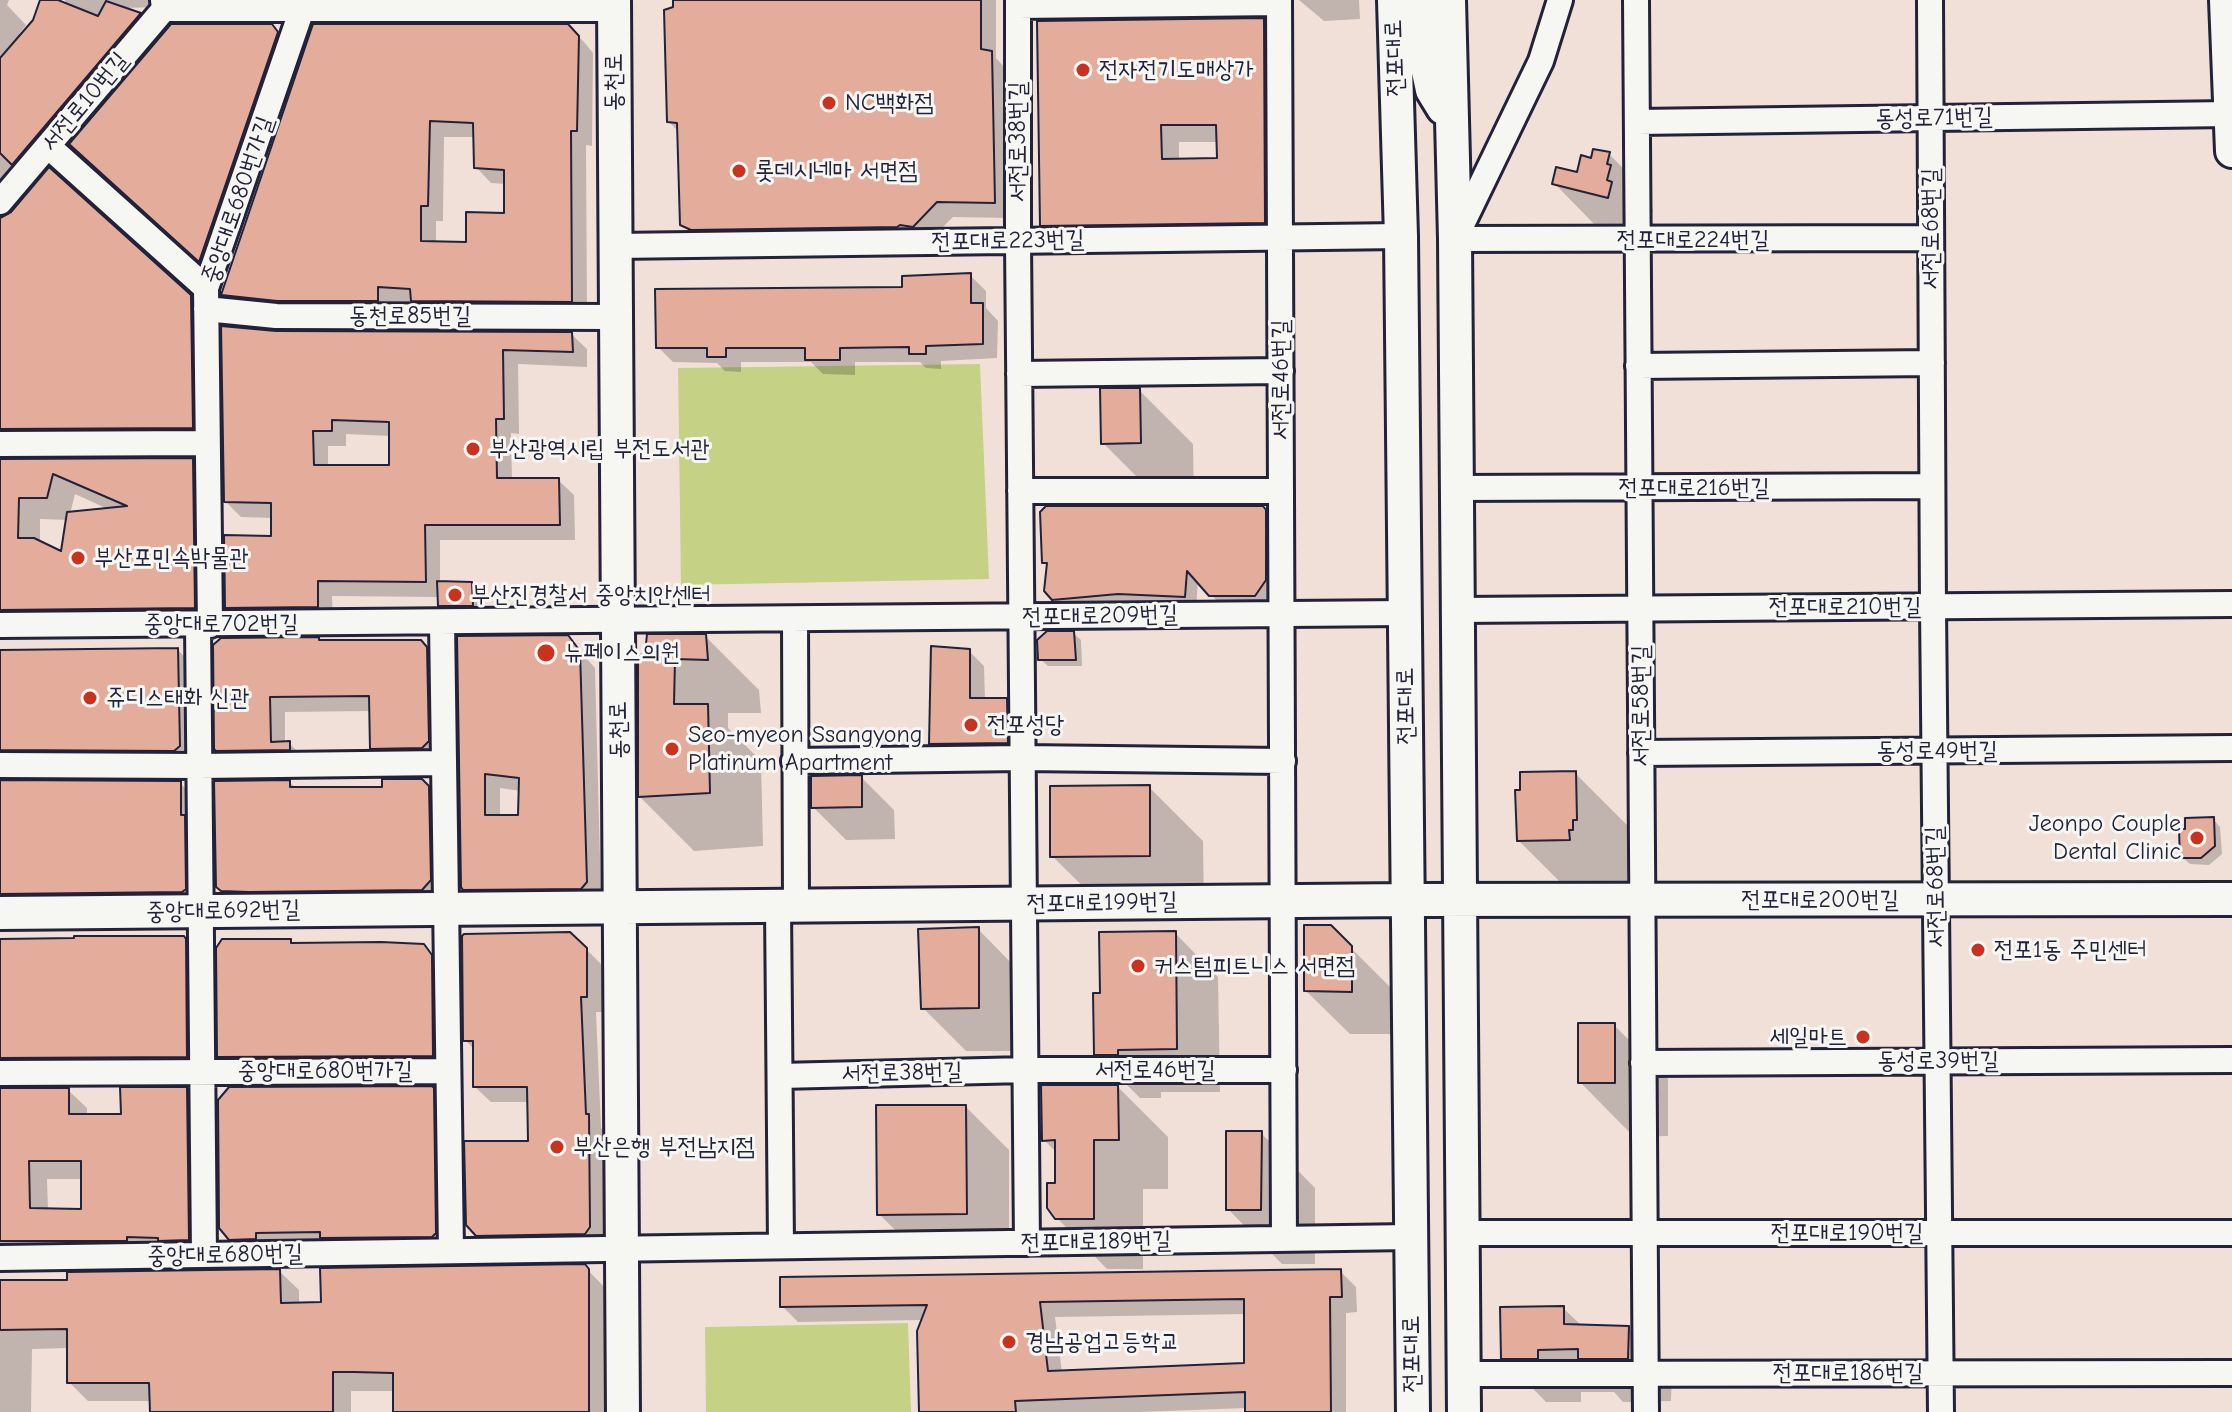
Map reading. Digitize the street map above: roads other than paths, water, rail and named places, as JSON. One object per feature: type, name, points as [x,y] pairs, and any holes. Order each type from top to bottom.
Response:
[{"type":"main road","name":"전포대로","points":[[1394,0],[1401,236],[1413,1412]]},
{"type":"main road","points":[[1420,0],[1421,38],[1432,90],[1450,121]]},
{"type":"main road","points":[[1449,0],[1455,239],[1464,1412]]},
{"type":"main road","name":"동천로","points":[[614,4],[623,1412]]},
{"type":"main road","points":[[2229,18],[2232,151]]},
{"type":"main road","name":"전포대로200번길","points":[[1408,900],[2232,899]]},
{"type":"main road","name":"전포대로199번길","points":[[620,907],[1408,900]]},
{"type":"main road","name":"중앙대로692번길","points":[[0,913],[620,907]]},
{"type":"street","points":[[1455,239],[1541,61],[1560,0]]},
{"type":"street","name":"서전로58번길","points":[[1636,0],[1646,1412]]},
{"type":"street","name":"서전로68번길","points":[[1930,0],[1941,1412]]},
{"type":"street","name":"서전로38번길","points":[[1027,1243],[1018,3],[1279,2]]},
{"type":"street","name":"서전로46번길","points":[[1279,2],[1284,1239]]},
{"type":"street","points":[[163,5],[302,9],[614,4]]},
{"type":"street","name":"서전로10번길","points":[[0,202],[163,5]]},
{"type":"street","name":"중앙대로680번가길","points":[[204,1255],[199,766],[204,625],[206,298],[302,9]]},
{"type":"street","name":"동성로71번길","points":[[1637,122],[2231,114]]},
{"type":"street","points":[[48,146],[206,298]]},
{"type":"street","name":"전포대로223번길","points":[[614,246],[1401,236]]},
{"type":"street","name":"전포대로224번길","points":[[1455,239],[1931,238]]},
{"type":"street","name":"동천로85번길","points":[[206,298],[276,316],[614,317]]},
{"type":"street","points":[[1638,366],[1932,363]]},
{"type":"street","points":[[1019,374],[1281,371]]},
{"type":"street","points":[[0,444],[206,443]]},
{"type":"street","name":"전포대로216번길","points":[[1456,488],[1932,486]]},
{"type":"street","points":[[1020,491],[1281,491]]},
{"type":"street","name":"전포대로210번길","points":[[1458,610],[2232,604]]},
{"type":"street","name":"전포대로209번길","points":[[617,621],[1405,613]]},
{"type":"street","points":[[781,1246],[780,1076],[794,761],[795,619]]},
{"type":"street","name":"중앙대로702번길","points":[[0,625],[617,621]]},
{"type":"street","points":[[442,622],[451,1251]]},
{"type":"street","name":"동성로49번길","points":[[1641,753],[2232,748]]},
{"type":"street","points":[[794,761],[1022,758],[1283,761]]},
{"type":"street","points":[[0,765],[443,763]]},
{"type":"street","name":"동성로39번길","points":[[1643,1063],[2232,1060]]},
{"type":"street","name":"서전로38번길","points":[[780,1076],[1025,1070]]},
{"type":"street","name":"서전로46번길","points":[[1025,1070],[1284,1070]]},
{"type":"street","name":"중앙대로680번가길","points":[[0,1073],[448,1071]]},
{"type":"street","name":"전포대로190번길","points":[[1462,1233],[2232,1233]]},
{"type":"street","name":"전포대로189번길","points":[[621,1249],[1411,1237]]},
{"type":"street","name":"중앙대로680번길","points":[[0,1258],[621,1249]]},
{"type":"street","name":"전포대로186번길","points":[[1463,1374],[2232,1373]]},
{"type":"place","name":"전자전기도매상가","points":[[1083,70]]},
{"type":"place","name":"NC백화점","points":[[829,103]]},
{"type":"place","name":"롯데시네마 서면점","points":[[739,171]]},
{"type":"place","name":"부산광역시립 부전도서관","points":[[473,449]]},
{"type":"place","name":"부산포민속박물관","points":[[78,558]]},
{"type":"place","name":"부산진경찰서 중앙치안센터","points":[[455,595]]},
{"type":"place","name":"뉴페이스의원","points":[[546,653]]},
{"type":"place","name":"쥬디스태화 신관","points":[[90,698]]},
{"type":"place","name":"전포성당","points":[[971,725]]},
{"type":"place","name":"Seo-myeon Ssangyong Platinum Apartment","points":[[672,749]]},
{"type":"place","name":"Jeonpo Couple Dental Clinic","points":[[2197,838]]},
{"type":"place","name":"전포1동 주민센터","points":[[1978,950]]},
{"type":"place","name":"커스텀피트니스 서면점","points":[[1138,966]]},
{"type":"place","name":"세일마트","points":[[1863,1037]]},
{"type":"place","name":"부산은행 부전남지점","points":[[557,1147]]},
{"type":"place","name":"경남공업고등학교","points":[[1009,1342]]}]
